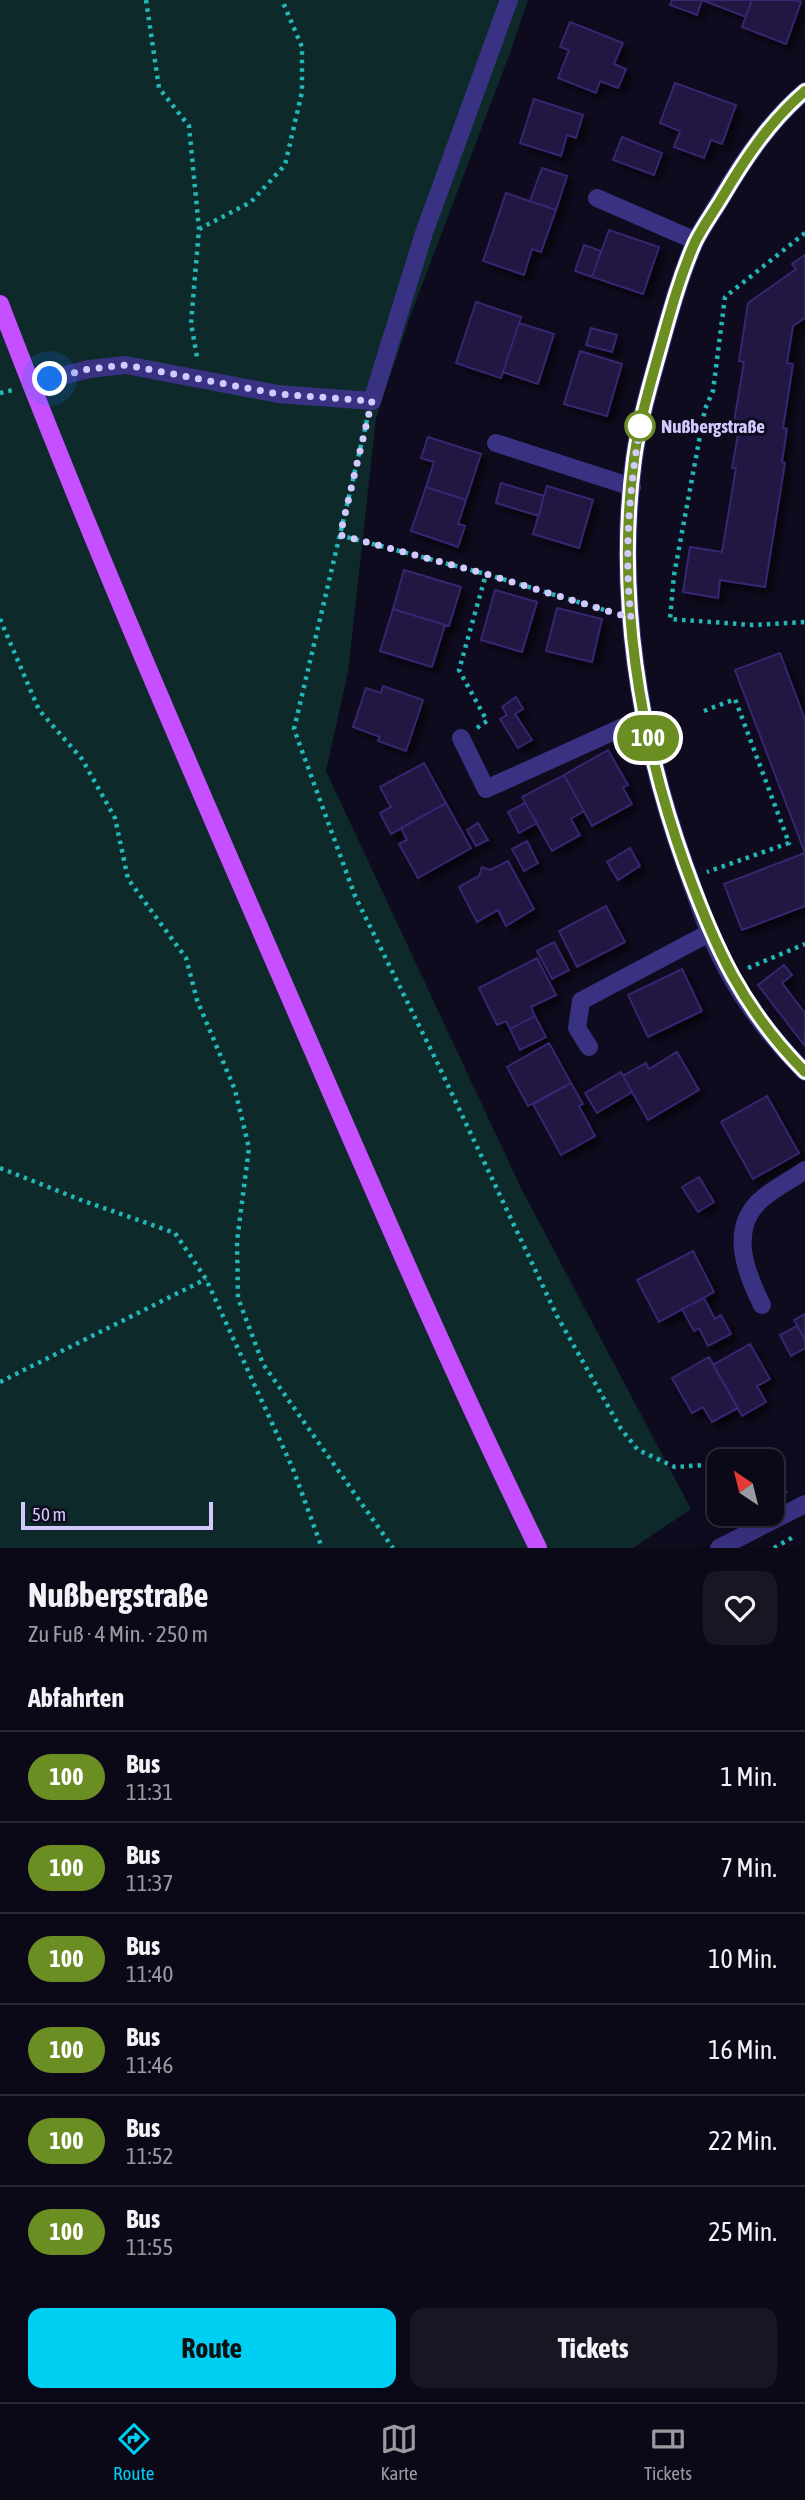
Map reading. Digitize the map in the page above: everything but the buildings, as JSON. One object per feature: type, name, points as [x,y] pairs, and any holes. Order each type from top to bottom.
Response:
[{"type":"main road","points":[[0,304],[123,611],[233,868],[419,1291],[538,1548]]},
{"type":"street","points":[[31,384],[89,369],[126,365],[278,394],[372,401],[424,233],[509,0]]},
{"type":"street","points":[[805,91],[769,126],[740,167],[696,241],[674,298],[654,367],[634,459],[629,550],[631,618],[643,718],[672,830],[709,933],[731,975],[744,998],[780,1047],[805,1072]]},
{"type":"street","points":[[597,198],[696,241]]},
{"type":"street","points":[[496,443],[632,487]]},
{"type":"street","points":[[461,738],[486,789],[643,718]]},
{"type":"street","points":[[589,1047],[577,1028],[581,1001],[709,933]]},
{"type":"street","points":[[762,1305],[751,1283],[741,1237],[747,1219],[761,1199],[805,1170]]},
{"type":"street","points":[[719,1548],[805,1504]]},
{"type":"path","points":[[146,0],[159,88],[189,126],[199,229],[191,323],[202,380]]},
{"type":"path","points":[[199,229],[251,202],[285,165],[302,92],[302,47],[282,0]]},
{"type":"path","points":[[805,233],[725,297],[713,391],[705,409],[677,562],[670,619],[752,625],[805,622]]},
{"type":"path","points":[[372,401],[294,729],[355,896],[435,1058],[556,1316],[621,1429],[638,1450],[675,1467],[707,1465]]},
{"type":"path","points":[[340,535],[486,574],[631,618]]},
{"type":"path","points":[[461,738],[488,721],[459,670],[486,574]]},
{"type":"path","points":[[0,619],[39,710],[82,758],[115,818],[128,879],[186,958],[197,1000],[235,1090],[249,1148],[237,1241],[238,1298],[263,1364],[393,1548]]},
{"type":"path","points":[[690,878],[789,843],[735,699],[704,711]]},
{"type":"path","points":[[731,975],[805,944]]},
{"type":"path","points":[[0,1168],[80,1200],[175,1233],[206,1279],[293,1469],[322,1548]]},
{"type":"path","points":[[0,1382],[206,1279]]},
{"type":"path","points":[[774,1548],[805,1530]]},
{"type":"green space","points":[[0,0],[528,0],[411,314],[376,418],[348,672],[326,771],[521,1188],[691,1509],[633,1548],[0,1548]]},
{"type":"bus line","name":"100","points":[[805,91],[769,126],[740,167],[696,241],[674,298],[654,367],[634,459],[629,601],[643,718],[672,830],[709,933],[744,998],[780,1047],[805,1072]]},
{"type":"place","name":"Nußbergstraße","points":[[640,426]]},
{"type":"route","points":[[50,379],[89,369],[126,365],[278,394],[372,401],[340,535],[486,574],[631,618],[630,524],[634,459],[641,423],[640,426]]}]
